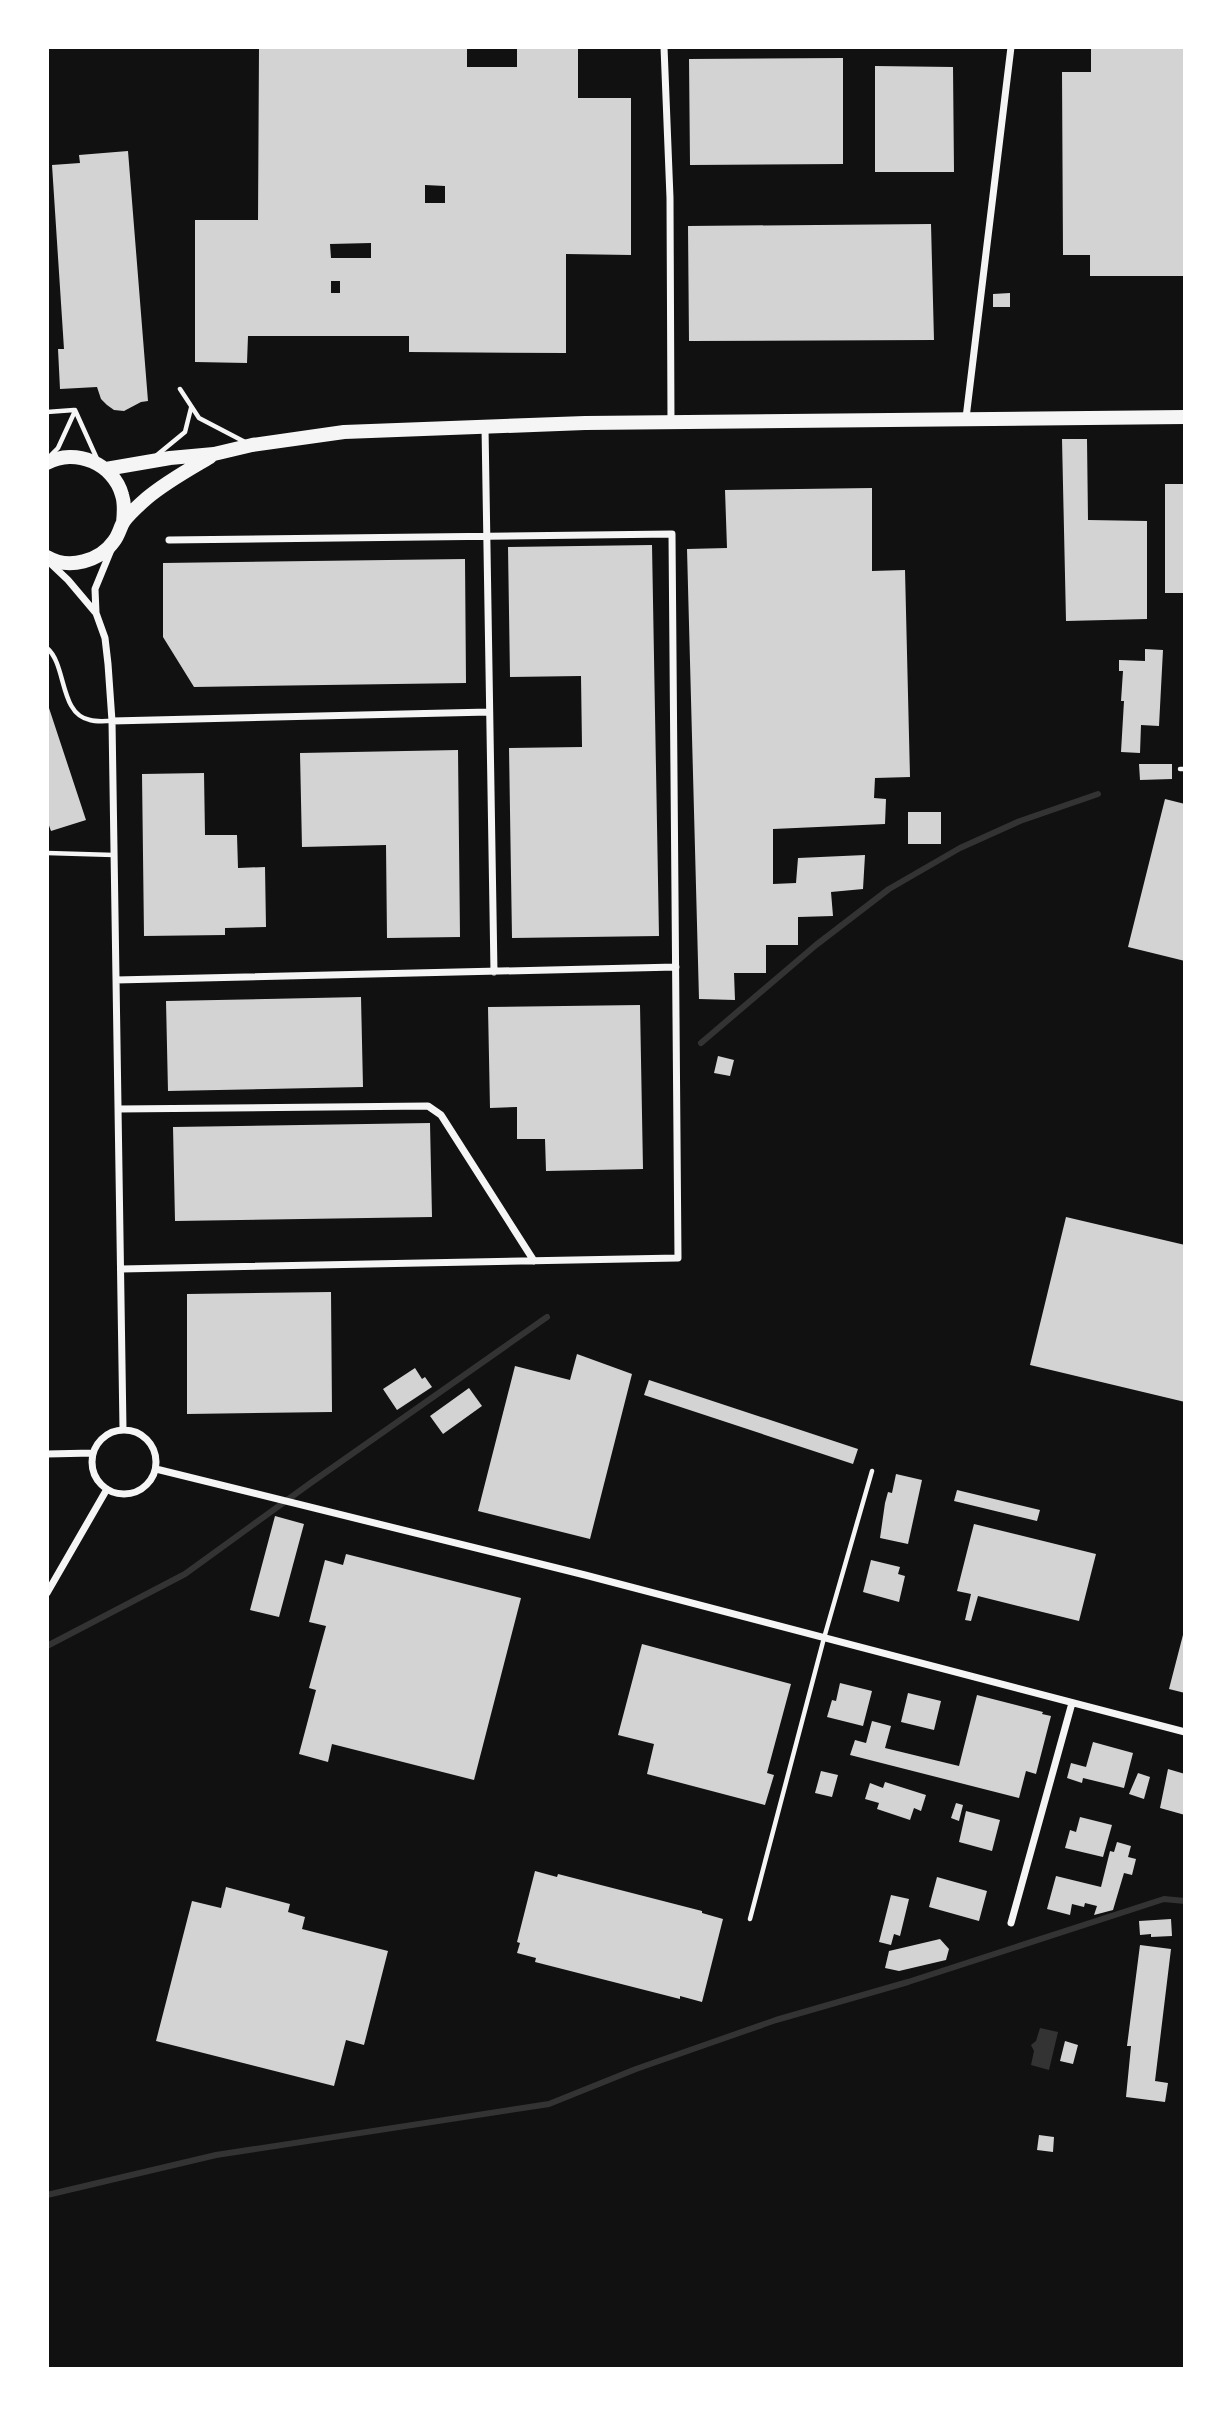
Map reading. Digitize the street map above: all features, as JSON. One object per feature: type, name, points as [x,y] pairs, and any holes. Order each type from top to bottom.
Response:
[{"type":"main road","points":[[102,467],[214,454],[252,445],[344,432],[671,422],[1185,417]]},
{"type":"main road","points":[[47,559],[69,564],[87,561],[103,553],[115,540],[123,523],[152,494],[214,454]]},
{"type":"main road","points":[[47,461],[68,456],[84,458],[102,467],[116,480],[122,494],[123,523]]},
{"type":"street","points":[[664,47],[670,198],[671,422]]},
{"type":"street","points":[[966,418],[1010,47]]},
{"type":"street","points":[[485,427],[494,972]]},
{"type":"street","points":[[121,1269],[678,1258],[672,534],[169,540]]},
{"type":"street","points":[[115,540],[95,589],[96,613],[105,638],[112,721],[123,1429]]},
{"type":"street","points":[[47,559],[96,613]]},
{"type":"street","points":[[112,721],[489,712]]},
{"type":"street","points":[[116,980],[676,967]]},
{"type":"street","points":[[118,1109],[428,1106],[441,1115],[534,1261]]},
{"type":"street","points":[[123,1429],[142,1434],[149,1441],[157,1459],[152,1479],[137,1492],[127,1494],[107,1489],[94,1474],[93,1453],[104,1437],[123,1429]]},
{"type":"street","points":[[47,1454],[93,1453]]},
{"type":"street","points":[[156,1469],[296,1502],[1185,1732]]},
{"type":"street","points":[[47,1592],[107,1489]]},
{"type":"street","points":[[1011,1923],[1072,1703]]},
{"type":"lane","points":[[180,389],[199,418],[252,445]]},
{"type":"lane","points":[[150,461],[185,432],[192,407]]},
{"type":"lane","points":[[47,412],[75,410]]},
{"type":"lane","points":[[47,461],[58,448],[75,410]]},
{"type":"lane","points":[[75,410],[102,467]]},
{"type":"lane","points":[[47,648],[56,656],[68,700],[76,714],[89,720],[112,721]]},
{"type":"lane","points":[[47,853],[115,855]]},
{"type":"lane","points":[[750,1919],[824,1639],[872,1471]]},
{"type":"shaded area","points":[[1040,2028],[1058,2032],[1049,2070],[1031,2065],[1034,2051],[1031,2045],[1036,2041]]},
{"type":"building","points":[[259,47],[467,47],[467,67],[517,67],[517,47],[578,47],[578,98],[631,98],[631,255],[566,254],[566,353],[409,352],[409,336],[248,336],[247,363],[195,362],[195,220],[258,220]],"holes":[[[425,185],[445,186],[445,203],[425,203]],[[371,243],[371,258],[331,258],[330,244]],[[331,281],[340,281],[340,293],[331,293]]]},
{"type":"building","points":[[1185,47],[1185,276],[1090,276],[1090,255],[1063,255],[1062,72],[1091,72],[1091,49]]},
{"type":"building","points":[[843,58],[843,164],[690,165],[689,59]]},
{"type":"building","points":[[875,66],[953,67],[954,172],[875,172]]},
{"type":"building","points":[[128,151],[148,401],[124,411],[114,410],[107,405],[101,399],[97,387],[60,389],[58,349],[64,349],[52,165],[80,163],[79,155]]},
{"type":"building","points":[[931,224],[934,340],[689,341],[688,226]]},
{"type":"building","points":[[1010,293],[1010,307],[993,307],[993,294]]},
{"type":"building","points":[[1062,439],[1087,439],[1088,520],[1147,521],[1147,619],[1066,621]]},
{"type":"building","points":[[1165,484],[1185,484],[1185,593],[1165,593]]},
{"type":"building","points":[[872,488],[872,571],[905,570],[910,777],[875,778],[874,798],[886,799],[885,824],[773,829],[773,884],[796,883],[798,858],[865,855],[863,889],[831,892],[833,916],[798,917],[798,945],[766,945],[766,973],[734,973],[735,1000],[699,999],[687,549],[727,548],[725,490]]},
{"type":"building","points":[[652,545],[659,936],[512,938],[509,748],[582,747],[581,676],[510,677],[508,547]]},
{"type":"building","points":[[465,559],[466,683],[194,687],[163,637],[163,563]]},
{"type":"building","points":[[1145,649],[1163,650],[1159,726],[1141,725],[1140,753],[1121,752],[1124,701],[1121,701],[1123,671],[1119,671],[1119,660],[1145,661]]},
{"type":"building","points":[[48,705],[86,820],[51,831],[47,820]]},
{"type":"building","points":[[458,750],[460,937],[387,938],[386,845],[302,847],[300,753]]},
{"type":"building","points":[[1139,764],[1172,764],[1172,779],[1140,780]]},
{"type":"building","points":[[204,773],[205,835],[237,835],[238,868],[265,867],[266,927],[225,928],[225,935],[144,936],[142,774]]},
{"type":"building","points":[[1165,799],[1185,804],[1185,961],[1128,947]]},
{"type":"building","points":[[908,812],[941,812],[941,844],[908,844]]},
{"type":"building","points":[[361,997],[363,1087],[168,1091],[166,1001]]},
{"type":"building","points":[[640,1005],[643,1169],[546,1171],[545,1139],[517,1139],[517,1107],[490,1108],[488,1007]]},
{"type":"building","points":[[718,1056],[734,1060],[730,1076],[714,1073]]},
{"type":"building","points":[[430,1123],[432,1217],[175,1221],[173,1127]]},
{"type":"building","points":[[1066,1217],[1185,1245],[1185,1402],[1030,1365]]},
{"type":"building","points":[[331,1292],[332,1412],[187,1414],[187,1294]]},
{"type":"building","points":[[577,1354],[632,1374],[590,1539],[478,1511],[515,1366],[570,1380]]},
{"type":"building","points":[[415,1368],[422,1379],[425,1377],[432,1387],[397,1410],[383,1389]]},
{"type":"building","points":[[649,1380],[858,1449],[853,1464],[644,1395]]},
{"type":"building","points":[[469,1388],[482,1406],[443,1434],[430,1416]]},
{"type":"building","points":[[896,1474],[922,1480],[908,1544],[880,1538],[885,1503],[888,1492],[892,1493]]},
{"type":"building","points":[[957,1490],[1040,1510],[1037,1521],[954,1501]]},
{"type":"building","points":[[275,1516],[304,1524],[279,1617],[250,1610]]},
{"type":"building","points":[[974,1524],[1096,1554],[1079,1621],[978,1596],[971,1621],[965,1620],[971,1594],[957,1591]]},
{"type":"building","points":[[346,1554],[521,1598],[474,1780],[332,1744],[328,1762],[299,1754],[316,1690],[309,1688],[326,1626],[309,1622],[325,1560],[343,1565]]},
{"type":"building","points":[[871,1560],[900,1567],[898,1574],[905,1576],[899,1602],[863,1592]]},
{"type":"building","points":[[1185,1631],[1185,1693],[1169,1689]]},
{"type":"building","points":[[642,1644],[791,1684],[767,1773],[774,1775],[765,1805],[647,1774],[654,1744],[618,1735]]},
{"type":"building","points":[[840,1683],[872,1691],[863,1726],[827,1717],[832,1700],[836,1701]]},
{"type":"building","points":[[908,1693],[941,1701],[934,1730],[901,1722]]},
{"type":"building","points":[[977,1695],[1051,1716],[1036,1774],[1026,1771],[1019,1798],[850,1755],[855,1740],[866,1743],[872,1721],[891,1726],[885,1748],[959,1766]]},
{"type":"building","points":[[1093,1742],[1133,1753],[1124,1788],[1083,1778],[1082,1783],[1067,1778],[1071,1763],[1086,1767]]},
{"type":"building","points":[[1168,1769],[1185,1774],[1185,1815],[1160,1808]]},
{"type":"building","points":[[821,1771],[838,1775],[832,1797],[815,1793]]},
{"type":"building","points":[[1138,1773],[1150,1777],[1144,1799],[1129,1794]]},
{"type":"building","points":[[885,1782],[926,1795],[921,1811],[914,1808],[910,1820],[877,1809],[879,1803],[865,1799],[870,1783],[883,1788]]},
{"type":"building","points":[[956,1803],[963,1805],[959,1821],[951,1818]]},
{"type":"building","points":[[966,1811],[1000,1820],[992,1851],[959,1842]]},
{"type":"building","points":[[1080,1817],[1112,1825],[1103,1857],[1065,1848],[1070,1830],[1076,1832]]},
{"type":"building","points":[[1117,1842],[1131,1846],[1128,1857],[1136,1859],[1132,1875],[1124,1873],[1113,1910],[1094,1915],[1097,1906],[1085,1903],[1084,1907],[1072,1904],[1070,1915],[1047,1909],[1056,1876],[1101,1887],[1110,1851],[1114,1852]]},
{"type":"building","points":[[535,1871],[557,1877],[558,1874],[702,1911],[723,1919],[702,2002],[680,1996],[680,1999],[535,1962],[536,1958],[517,1953],[520,1943],[517,1942]]},
{"type":"building","points":[[937,1877],[987,1891],[979,1921],[929,1907]]},
{"type":"building","points":[[226,1887],[290,1904],[288,1912],[305,1917],[302,1929],[388,1951],[364,2045],[346,2040],[334,2086],[156,2041],[192,1901],[221,1908]]},
{"type":"building","points":[[891,1895],[909,1899],[900,1936],[894,1934],[891,1945],[879,1942]]},
{"type":"building","points":[[1171,1919],[1172,1936],[1140,1935],[1139,1921]]},
{"type":"building","points":[[940,1939],[949,1949],[946,1960],[899,1971],[885,1968],[889,1951]]},
{"type":"building","points":[[1140,1945],[1171,1949],[1155,2081],[1168,2083],[1165,2102],[1126,2097],[1131,2046],[1127,2046]]},
{"type":"building","points":[[1065,2041],[1078,2045],[1073,2064],[1060,2061]]},
{"type":"building","points":[[1039,2135],[1054,2137],[1053,2152],[1037,2150]]},
{"type":"waterway","points":[[701,1043],[816,945],[889,889],[960,848],[1020,821],[1098,794]]},
{"type":"waterway","points":[[47,1646],[185,1574],[547,1317]]},
{"type":"waterway","points":[[47,2195],[216,2155],[549,2104],[636,2069],[776,2020],[908,1982],[1164,1899],[1185,1901]]}]
